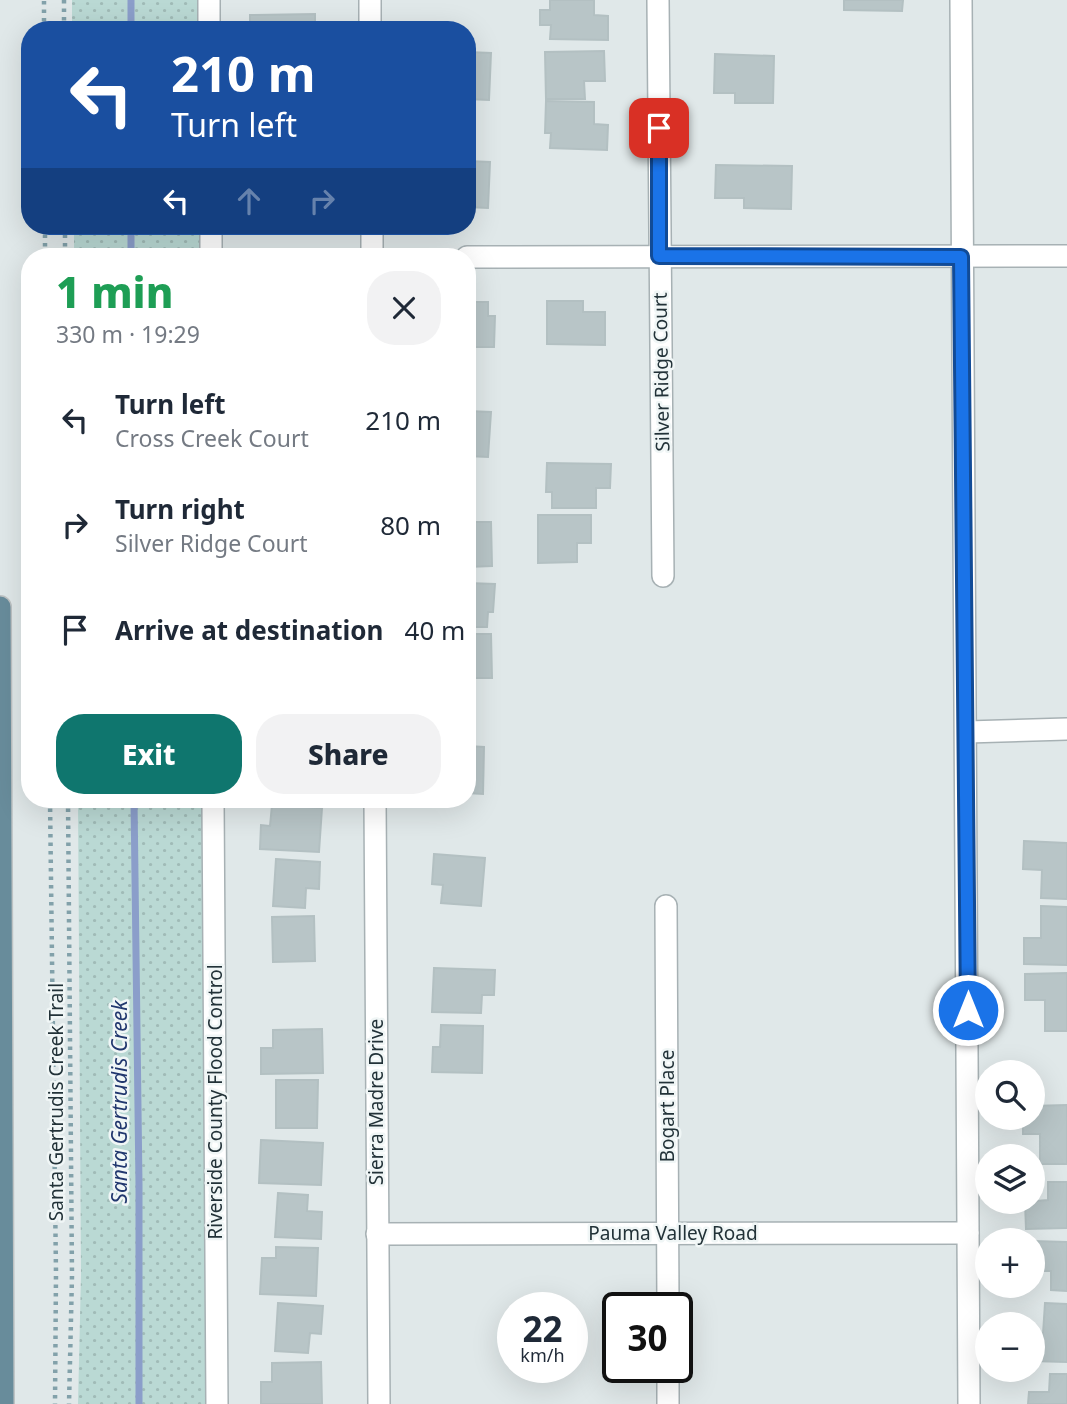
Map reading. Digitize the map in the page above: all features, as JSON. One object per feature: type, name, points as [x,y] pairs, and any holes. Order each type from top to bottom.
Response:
[{"type":"main road","points":[[0,607],[3,1404]]},
{"type":"street","points":[[209,0],[209,21]]},
{"type":"street","points":[[370,0],[370,21]]},
{"type":"street","name":"Silver Ridge Court","points":[[658,0],[663,576]]},
{"type":"street","points":[[961,0],[969,1404]]},
{"type":"street","points":[[476,257],[1067,256]]},
{"type":"street","points":[[967,732],[1067,729]]},
{"type":"street","name":"Riverside County Flood Control","points":[[213,808],[217,1404]]},
{"type":"street","name":"Sierra Madre Drive","points":[[375,808],[379,1404]]},
{"type":"street","name":"Bogart Place","points":[[666,905],[668,1292]]},
{"type":"street","name":"Pauma Valley Road","points":[[377,1234],[968,1233]]},
{"type":"street","points":[[668,1383],[668,1404]]},
{"type":"path","points":[[44,0],[44,21]]},
{"type":"path","points":[[64,0],[64,21]]},
{"type":"path","points":[[51,808],[55,1404]]},
{"type":"path","name":"Santa Gertrudis Creek Trail","points":[[68,808],[72,1276],[69,1404]]},
{"type":"green space","points":[[72,0],[201,0],[201,21],[72,21]]},
{"type":"green space","points":[[74,235],[203,235],[203,248],[74,248]]},
{"type":"green space","points":[[78,808],[205,808],[208,1404],[78,1404],[81,1274]]},
{"type":"building","points":[[550,0],[594,0],[594,15],[608,16],[608,40],[550,39],[551,25],[540,25],[540,10],[550,10]]},
{"type":"building","points":[[844,0],[903,0],[902,11],[844,10]]},
{"type":"building","points":[[315,14],[315,21],[250,21],[250,15]]},
{"type":"building","points":[[604,51],[605,81],[584,81],[585,99],[546,99],[545,52]]},
{"type":"building","points":[[476,52],[491,53],[489,100],[476,99]]},
{"type":"building","points":[[715,54],[774,56],[773,103],[735,103],[735,93],[714,93]]},
{"type":"building","points":[[546,101],[594,102],[594,124],[608,125],[607,150],[550,148],[551,133],[545,133]]},
{"type":"building","points":[[476,161],[490,162],[488,208],[476,207]]},
{"type":"building","points":[[716,165],[792,166],[791,209],[744,208],[744,198],[715,198]]},
{"type":"building","points":[[547,301],[583,301],[583,312],[605,312],[605,345],[547,344]]},
{"type":"building","points":[[476,302],[488,302],[488,316],[495,316],[494,347],[476,347]]},
{"type":"building","points":[[476,411],[491,412],[488,457],[476,456]]},
{"type":"building","points":[[547,463],[611,464],[610,488],[596,488],[596,508],[552,508],[552,492],[546,492]]},
{"type":"building","points":[[538,515],[591,515],[591,543],[577,543],[577,562],[538,563]]},
{"type":"building","points":[[476,522],[491,522],[492,566],[476,567]]},
{"type":"building","points":[[476,583],[495,584],[493,612],[488,612],[487,627],[476,627]]},
{"type":"building","points":[[476,634],[491,634],[492,678],[476,678]]},
{"type":"building","points":[[476,747],[484,747],[483,794],[476,794]]},
{"type":"building","points":[[272,808],[322,808],[319,852],[260,849],[261,825],[270,826]]},
{"type":"building","points":[[1024,841],[1067,843],[1067,899],[1041,898],[1042,870],[1023,869]]},
{"type":"building","points":[[434,854],[485,858],[481,906],[441,903],[443,885],[432,884]]},
{"type":"building","points":[[276,859],[320,862],[319,889],[306,888],[305,908],[273,906]]},
{"type":"building","points":[[1041,906],[1067,907],[1067,965],[1024,964],[1024,938],[1041,938]]},
{"type":"building","points":[[314,916],[315,961],[273,962],[272,917]]},
{"type":"building","points":[[434,968],[495,970],[494,995],[482,995],[481,1013],[432,1012]]},
{"type":"building","points":[[1067,973],[1067,1031],[1045,1031],[1045,1000],[1025,1000],[1025,974]]},
{"type":"building","points":[[441,1025],[483,1026],[482,1073],[432,1072],[433,1047],[440,1047]]},
{"type":"building","points":[[322,1029],[323,1073],[261,1074],[261,1048],[273,1048],[273,1030]]},
{"type":"building","points":[[276,1080],[318,1080],[317,1128],[276,1128]]},
{"type":"building","points":[[1067,1105],[1067,1164],[1045,1164],[1045,1144],[1040,1144],[1040,1134],[1023,1134],[1023,1130],[1045,1130],[1045,1106]]},
{"type":"building","points":[[261,1140],[323,1143],[321,1185],[259,1183]]},
{"type":"building","points":[[1048,1182],[1067,1182],[1067,1228],[1026,1228],[1025,1214],[1045,1214],[1045,1200],[1048,1200]]},
{"type":"building","points":[[278,1193],[308,1195],[307,1211],[322,1212],[321,1239],[275,1237]]},
{"type":"building","points":[[1045,1241],[1067,1242],[1067,1291],[1051,1290],[1051,1271],[1045,1271]]},
{"type":"building","points":[[276,1247],[318,1248],[316,1296],[260,1294],[262,1258],[276,1258]]},
{"type":"building","points":[[278,1303],[323,1306],[321,1334],[310,1333],[308,1353],[275,1351]]},
{"type":"building","points":[[1045,1303],[1067,1304],[1067,1362],[1045,1361]]},
{"type":"building","points":[[321,1362],[322,1404],[261,1404],[261,1382],[272,1382],[272,1363]]},
{"type":"building","points":[[1050,1374],[1067,1374],[1067,1404],[1028,1404],[1029,1392],[1049,1392]]},
{"type":"waterway","name":"Santa Gertrudis Creek","points":[[131,0],[131,21]]},
{"type":"waterway","name":"Santa Gertrudis Creek","points":[[131,235],[131,248]]},
{"type":"waterway","name":"Santa Gertrudis Creek","points":[[134,808],[139,1404]]},
{"type":"route","points":[[659,128],[659,256],[961,257],[968,1010]]}]
